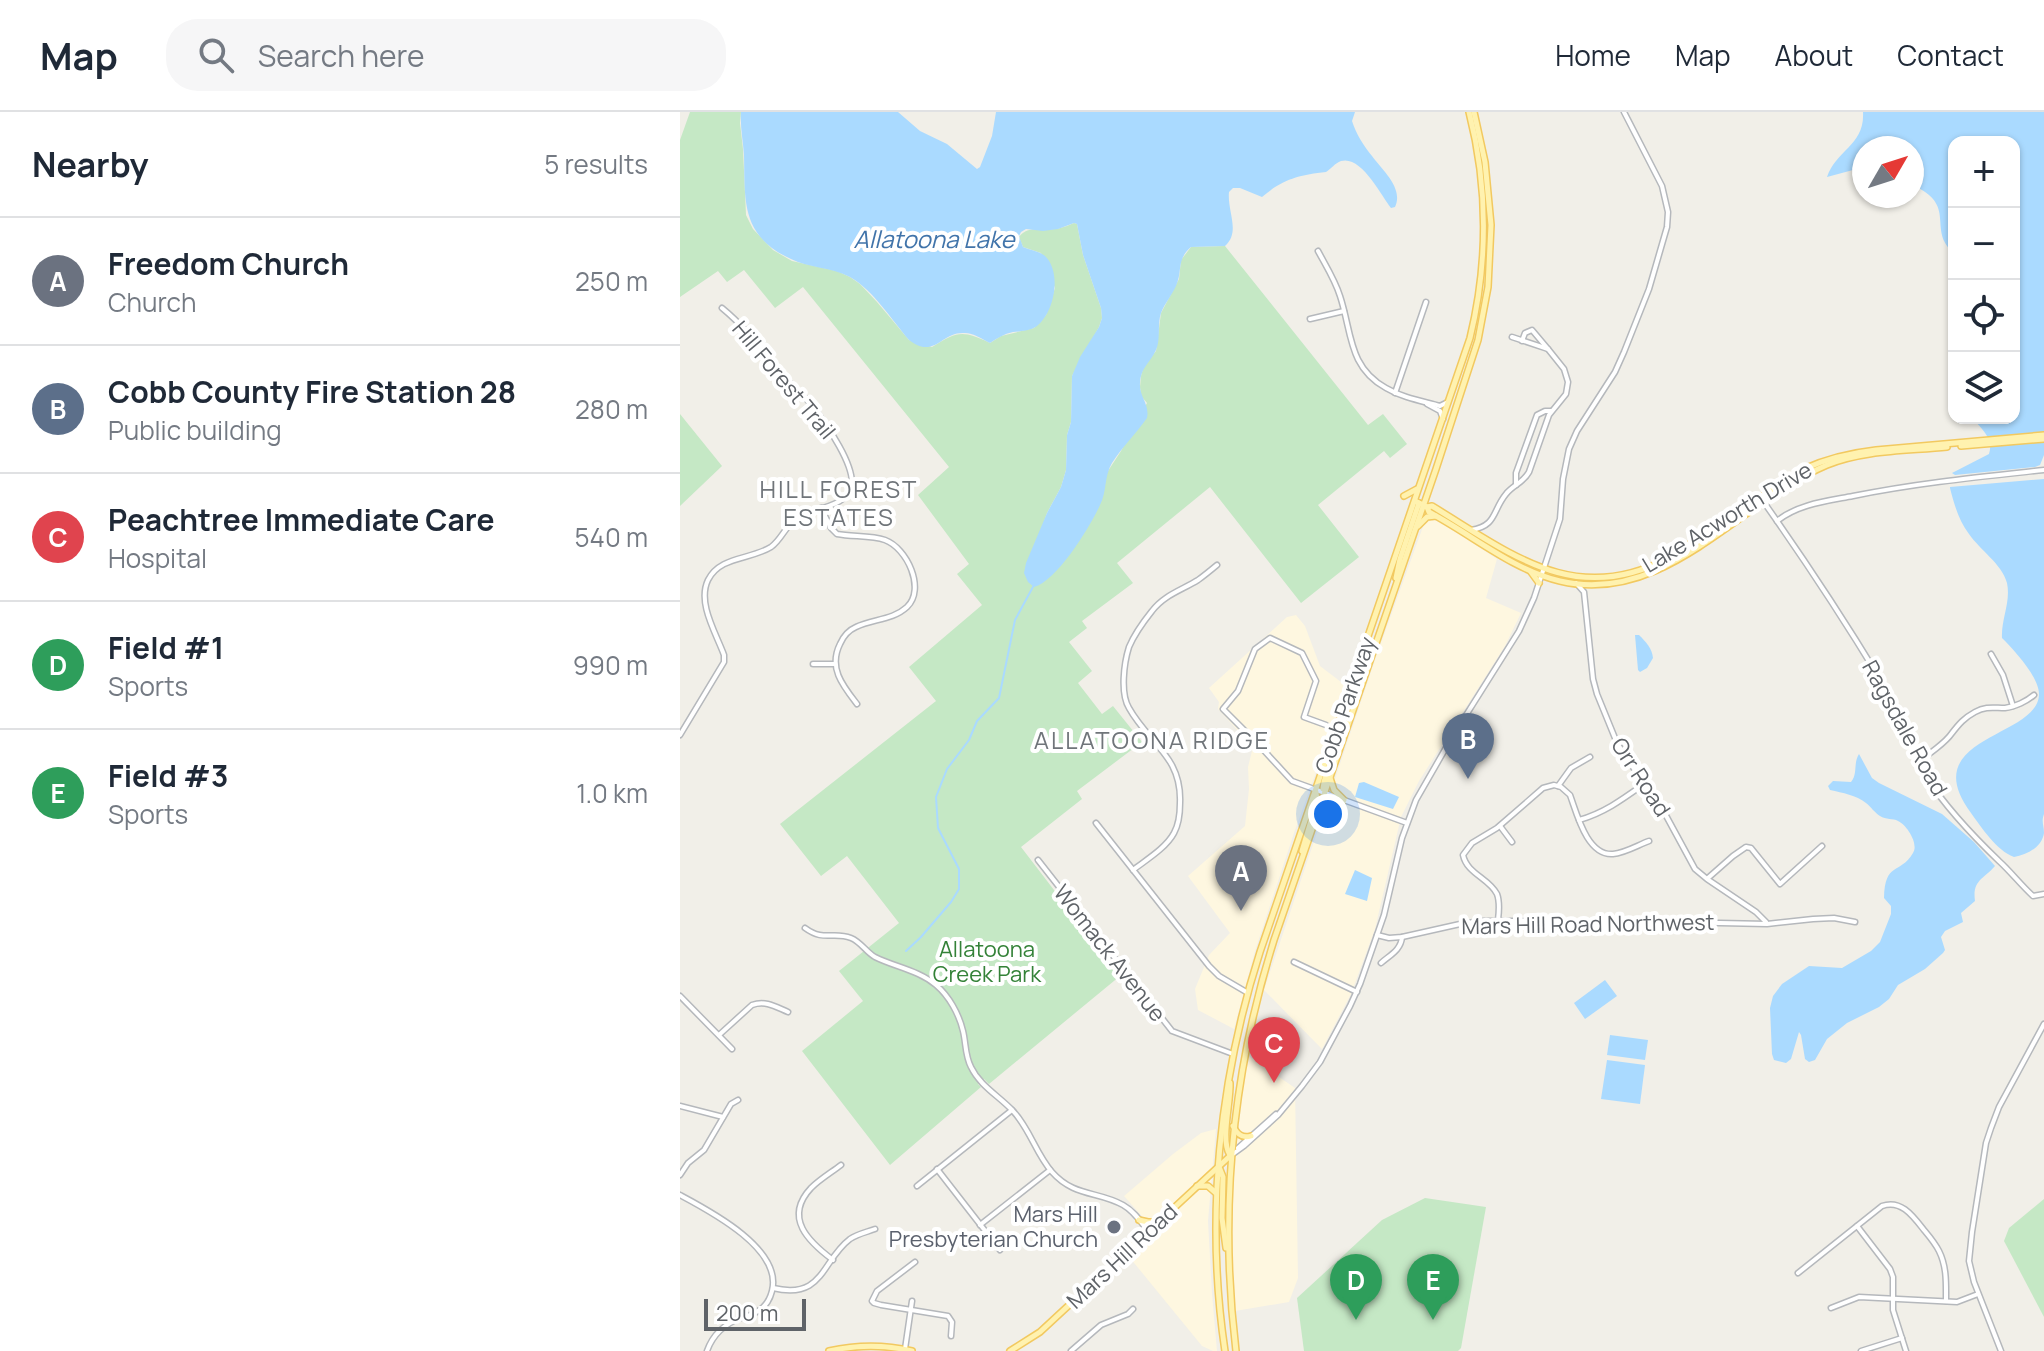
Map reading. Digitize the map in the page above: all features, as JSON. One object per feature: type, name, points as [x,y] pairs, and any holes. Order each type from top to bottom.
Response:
[{"type":"main road","name":"Cobb Parkway","points":[[1225,1351],[1218,1282],[1218,1167],[1233,1054],[1248,993],[1312,789],[1319,782],[1461,396],[1478,340],[1488,287],[1487,225],[1471,112]]},
{"type":"main road","name":"Cobb Parkway","points":[[1236,1351],[1228,1206],[1230,1156],[1241,1070],[1260,986],[1414,534],[1421,504],[1420,486],[1466,351],[1476,311],[1487,225]]},
{"type":"main road","name":"Lake Acworth Drive","points":[[1421,504],[1432,506],[1543,572],[1576,583],[1592,584],[1634,578],[1664,567],[1804,469],[1828,458],[1851,452],[2044,437]]},
{"type":"main road","points":[[1404,496],[1420,486]]},
{"type":"main road","name":"Lake Acworth Drive","points":[[1421,504],[1429,512],[1527,569],[1594,577],[1617,576],[1647,568],[1762,500]]},
{"type":"main road","points":[[1396,586],[1400,559],[1421,504]]},
{"type":"main road","points":[[1414,534],[1423,520],[1436,516]]},
{"type":"main road","points":[[1527,569],[1539,583]]},
{"type":"main road","points":[[1324,793],[1324,782],[1343,721],[1342,713]]},
{"type":"main road","points":[[1330,777],[1334,790],[1344,800]]},
{"type":"main road","points":[[1300,864],[1317,801],[1312,789]]},
{"type":"main road","points":[[1320,807],[1336,798]]},
{"type":"main road","points":[[1230,1075],[1226,1148],[1230,1156]]},
{"type":"main road","points":[[1233,1126],[1239,1135],[1251,1136]]},
{"type":"main road","name":"Mars Hill Road","points":[[1012,1350],[1040,1332],[1230,1156]]},
{"type":"main road","points":[[1218,1167],[1223,1177],[1222,1227],[1229,1261]]},
{"type":"main road","points":[[1196,1186],[1210,1187],[1217,1196]]},
{"type":"main road","points":[[1139,1220],[1158,1221]]},
{"type":"main road","points":[[829,1351],[890,1347],[909,1350]]},
{"type":"street","points":[[1230,1156],[1278,1115],[1315,1069],[1357,992],[1416,800],[1519,631],[1534,598],[1560,519],[1569,449],[1615,372],[1649,289],[1667,227],[1668,212],[1662,186],[1624,112]]},
{"type":"street","points":[[1318,251],[1335,283],[1351,345],[1374,380],[1395,393],[1425,403],[1442,406],[1450,400]]},
{"type":"street","points":[[1395,393],[1426,302]]},
{"type":"street","name":"Hill Forest Trail","points":[[680,735],[724,662],[704,596],[714,571],[723,564],[769,548],[792,521],[842,499],[850,492],[852,474],[809,402],[760,344],[722,308]]},
{"type":"street","points":[[1310,319],[1344,311]]},
{"type":"street","points":[[1471,530],[1485,526],[1494,517],[1506,494],[1525,480],[1551,411],[1566,394],[1568,382],[1564,369],[1548,349],[1532,330],[1525,333],[1522,341]]},
{"type":"street","points":[[1512,337],[1548,349]]},
{"type":"street","points":[[1425,403],[1440,411],[1443,419]]},
{"type":"street","points":[[1516,485],[1516,473],[1537,415],[1551,411]]},
{"type":"street","points":[[1777,521],[1796,508],[1927,482],[2044,470]]},
{"type":"street","name":"Ragsdale Road","points":[[1762,500],[1816,576],[1880,680],[1928,778],[1958,819],[2022,886],[2033,896],[2044,894]]},
{"type":"street","points":[[821,508],[837,534],[886,540],[898,549],[914,577],[914,596],[909,606],[893,616],[854,628],[842,638],[836,651],[834,664],[842,683],[857,704]]},
{"type":"street","points":[[1485,526],[1487,540]]},
{"type":"street","points":[[1133,870],[1168,842],[1174,833],[1179,819],[1180,784],[1167,757],[1128,708],[1125,698],[1127,655],[1152,610],[1217,565]]},
{"type":"street","points":[[1576,583],[1584,592],[1592,584]]},
{"type":"street","name":"Orr Road","points":[[1584,592],[1593,679],[1617,743],[1657,799],[1692,864],[1707,879],[1756,912],[1767,924]]},
{"type":"street","points":[[1326,725],[1304,717],[1316,681],[1302,653],[1270,638],[1255,649],[1238,691],[1223,709],[1289,779],[1407,823]]},
{"type":"street","points":[[1991,654],[2003,675],[2013,706]]},
{"type":"street","points":[[813,664],[834,664]]},
{"type":"street","points":[[1918,761],[1929,756],[1960,722],[1978,710],[2013,706],[2034,695]]},
{"type":"street","points":[[1558,786],[1571,768],[1590,757]]},
{"type":"street","points":[[1579,820],[1617,804],[1644,784]]},
{"type":"street","points":[[1498,920],[1497,894],[1467,865],[1463,855],[1472,843],[1500,826],[1543,788],[1558,786],[1566,790],[1591,843],[1607,854],[1649,841]]},
{"type":"street","points":[[1096,823],[1209,966],[1223,979],[1248,993]]},
{"type":"street","points":[[1500,826],[1512,842]]},
{"type":"street","points":[[1707,879],[1746,847],[1751,848],[1780,884],[1822,846]]},
{"type":"street","name":"Womack Avenue","points":[[1038,860],[1172,1031],[1233,1054]]},
{"type":"street","name":"Mars Hill Road Northwest","points":[[1377,935],[1402,937],[1470,922],[1498,920],[1570,924],[1767,924],[1834,918],[1855,922]]},
{"type":"street","points":[[805,928],[821,937],[850,938],[860,943],[871,955],[925,977],[937,986],[957,1014],[964,1033],[967,1056],[976,1076],[1027,1129],[1050,1170],[1063,1183],[1080,1192],[1123,1204],[1148,1231]]},
{"type":"street","points":[[1381,963],[1398,949],[1402,937]]},
{"type":"street","points":[[1294,962],[1357,992]]},
{"type":"street","points":[[680,996],[732,1049]]},
{"type":"street","points":[[719,1035],[752,1005],[775,1006],[788,1012]]},
{"type":"street","points":[[2001,1351],[1978,1294],[1969,1261],[1986,1143],[1999,1107],[2044,1024]]},
{"type":"street","points":[[680,1175],[688,1163],[704,1150],[731,1104],[738,1100]]},
{"type":"street","points":[[680,1106],[723,1117]]},
{"type":"street","points":[[1230,1156],[1283,1108]]},
{"type":"street","points":[[917,1186],[1012,1110]]},
{"type":"street","points":[[1278,1115],[1287,1114]]},
{"type":"street","points":[[833,1260],[806,1237],[799,1219],[805,1196],[812,1187],[841,1165]]},
{"type":"street","points":[[937,1169],[1000,1250]]},
{"type":"street","points":[[980,1225],[1050,1170]]},
{"type":"street","points":[[680,1195],[726,1221],[770,1264],[773,1276],[770,1296],[759,1311],[720,1329],[707,1351]]},
{"type":"street","points":[[1798,1273],[1882,1206],[1898,1205],[1907,1210],[1939,1251],[1947,1278],[1946,1301]]},
{"type":"street","points":[[1857,1226],[1890,1269],[1893,1277],[1893,1310],[1906,1351]]},
{"type":"street","points":[[773,1288],[789,1291],[811,1284],[850,1240],[875,1229]]},
{"type":"street","points":[[915,1262],[877,1291],[872,1301],[948,1316],[952,1322],[951,1336]]},
{"type":"street","points":[[1831,1308],[1859,1297],[1957,1302],[1978,1294]]},
{"type":"street","points":[[909,1350],[912,1301]]},
{"type":"street","points":[[1071,1351],[1101,1325],[1133,1309]]},
{"type":"street","points":[[1861,1351],[1902,1338]]},
{"type":"shaded area","points":[[1434,517],[1497,559],[1486,598],[1521,613],[1505,646],[1419,781],[1401,817],[1375,929],[1351,994],[1322,1049],[1264,990],[1376,657],[1425,521]]},
{"type":"shaded area","points":[[1296,615],[1305,626],[1320,666],[1341,682],[1350,679],[1295,830],[1255,951],[1234,1029],[1198,1010],[1195,989],[1209,955],[1230,933],[1188,876],[1245,826],[1248,767],[1253,747],[1218,709],[1219,702],[1209,688],[1287,617]]},
{"type":"shaded area","points":[[1247,1055],[1295,1088],[1298,1278],[1289,1302],[1235,1311],[1231,1236],[1233,1176]]},
{"type":"shaded area","points":[[1216,1129],[1208,1221],[1217,1351],[1213,1351],[1202,1346],[1130,1258],[1155,1231],[1124,1196],[1201,1133]]},
{"type":"green space","name":"Allatoona Creek Park","points":[[690,112],[741,112],[746,215],[753,229],[773,250],[792,261],[850,277],[877,302],[909,340],[932,347],[960,334],[990,343],[1001,336],[1034,328],[1046,315],[1055,288],[1041,253],[1023,247],[1019,237],[1032,229],[1054,229],[1077,224],[1102,318],[1072,376],[1066,470],[1039,536],[1106,474],[1147,403],[1141,396],[1140,387],[1144,365],[1156,351],[1161,313],[1179,279],[1181,260],[1191,247],[1225,246],[1368,425],[1383,414],[1407,444],[1390,458],[1384,451],[1318,505],[1359,557],[1301,603],[1210,487],[1117,563],[1133,583],[1082,621],[1087,628],[1069,642],[1092,671],[1078,683],[1102,714],[1113,706],[1142,742],[1077,791],[1082,799],[1021,847],[1120,976],[989,1084],[984,1079],[978,1084],[981,1087],[890,1165],[802,1051],[863,1001],[839,971],[899,923],[847,856],[821,876],[780,824],[936,701],[909,667],[982,605],[957,574],[969,564],[918,495],[949,467],[803,287],[775,308],[744,270],[727,282],[718,271],[680,297],[680,140]]},
{"type":"green space","points":[[680,414],[722,466],[680,506]]},
{"type":"green space","points":[[1425,1198],[1486,1207],[1461,1348],[1458,1351],[1304,1351],[1297,1298],[1382,1220]]},
{"type":"green space","points":[[2044,1199],[2044,1317],[2004,1241],[2009,1228]]},
{"type":"water","name":"Allatoona Lake","points":[[741,112],[898,112],[920,131],[947,144],[977,169],[992,136],[996,112],[1355,112],[1352,121],[1356,131],[1391,180],[1397,200],[1395,207],[1391,208],[1363,170],[1348,161],[1339,162],[1326,172],[1284,182],[1262,197],[1240,188],[1229,192],[1233,228],[1230,240],[1225,246],[1191,247],[1186,252],[1176,286],[1161,313],[1157,346],[1141,378],[1140,388],[1147,418],[1112,463],[1102,500],[1081,539],[1053,575],[1034,587],[1024,573],[1066,470],[1072,376],[1102,318],[1077,224],[1043,231],[1026,229],[1019,236],[1023,247],[1046,257],[1054,273],[1052,303],[1037,326],[1007,334],[990,343],[965,333],[950,336],[932,346],[918,345],[909,340],[859,283],[843,274],[791,259],[763,240],[754,228],[746,202]]},
{"type":"water","points":[[1863,112],[2044,112],[2044,455],[2040,465],[1952,473],[1989,454],[1988,439],[1978,424],[2020,424],[2020,136],[1948,136],[1948,246],[1942,235],[1939,209],[1924,192],[1924,136],[1857,136]]},
{"type":"water","points":[[1852,143],[1852,170],[1827,177]]},
{"type":"water","points":[[2044,479],[2044,833],[2033,850],[2014,857],[1995,844],[1971,813],[1958,788],[1958,768],[1967,753],[2034,709],[2038,687],[2025,664],[2002,638],[2008,597],[2004,576],[1965,529],[1950,487]]},
{"type":"water","points":[[1635,635],[1646,643],[1653,658],[1647,668],[1640,672],[1638,670]]},
{"type":"water","points":[[1859,754],[1872,778],[1942,814],[1974,842],[1995,866],[1977,884],[1975,901],[1961,913],[1963,922],[1945,931],[1941,937],[1943,953],[1925,969],[1898,985],[1879,1007],[1847,1023],[1827,1039],[1815,1060],[1809,1062],[1805,1059],[1799,1032],[1791,1059],[1786,1063],[1774,1060],[1770,1008],[1773,996],[1782,984],[1809,966],[1842,968],[1880,942],[1891,914],[1891,906],[1884,898],[1887,878],[1913,853],[1911,835],[1901,823],[1880,816],[1858,798],[1830,790],[1828,786],[1833,781],[1851,782]]},
{"type":"water","points":[[1364,782],[1399,797],[1393,809],[1355,797],[1359,783]]},
{"type":"water","points":[[1355,870],[1372,878],[1367,901],[1345,894]]},
{"type":"water","points":[[1605,980],[1617,996],[1585,1019],[1574,1003]]},
{"type":"water","points":[[1610,1035],[1648,1040],[1645,1060],[1607,1055]]},
{"type":"water","points":[[1607,1060],[1645,1065],[1640,1104],[1601,1099]]},
{"type":"waterway","points":[[906,951],[959,889],[959,869],[938,828],[936,797],[947,769],[969,740],[977,721],[999,698],[1015,620],[1034,585]]},
{"type":"place","name":"Cobb County Fire Station 28","points":[[1468,779]]},
{"type":"place","name":"Freedom Church","points":[[1241,911]]},
{"type":"place","name":"Peachtree Immediate Care","points":[[1274,1083]]},
{"type":"place","name":"Mars Hill Presbyterian Church","points":[[1114,1227]]},
{"type":"place","name":"Field #1","points":[[1356,1320]]},
{"type":"place","name":"Field #3","points":[[1433,1320]]},
{"type":"district","name":"HILL FOREST ESTATES","points":[[839,504]]},
{"type":"district","name":"ALLATOONA RIDGE","points":[[1152,741]]}]
